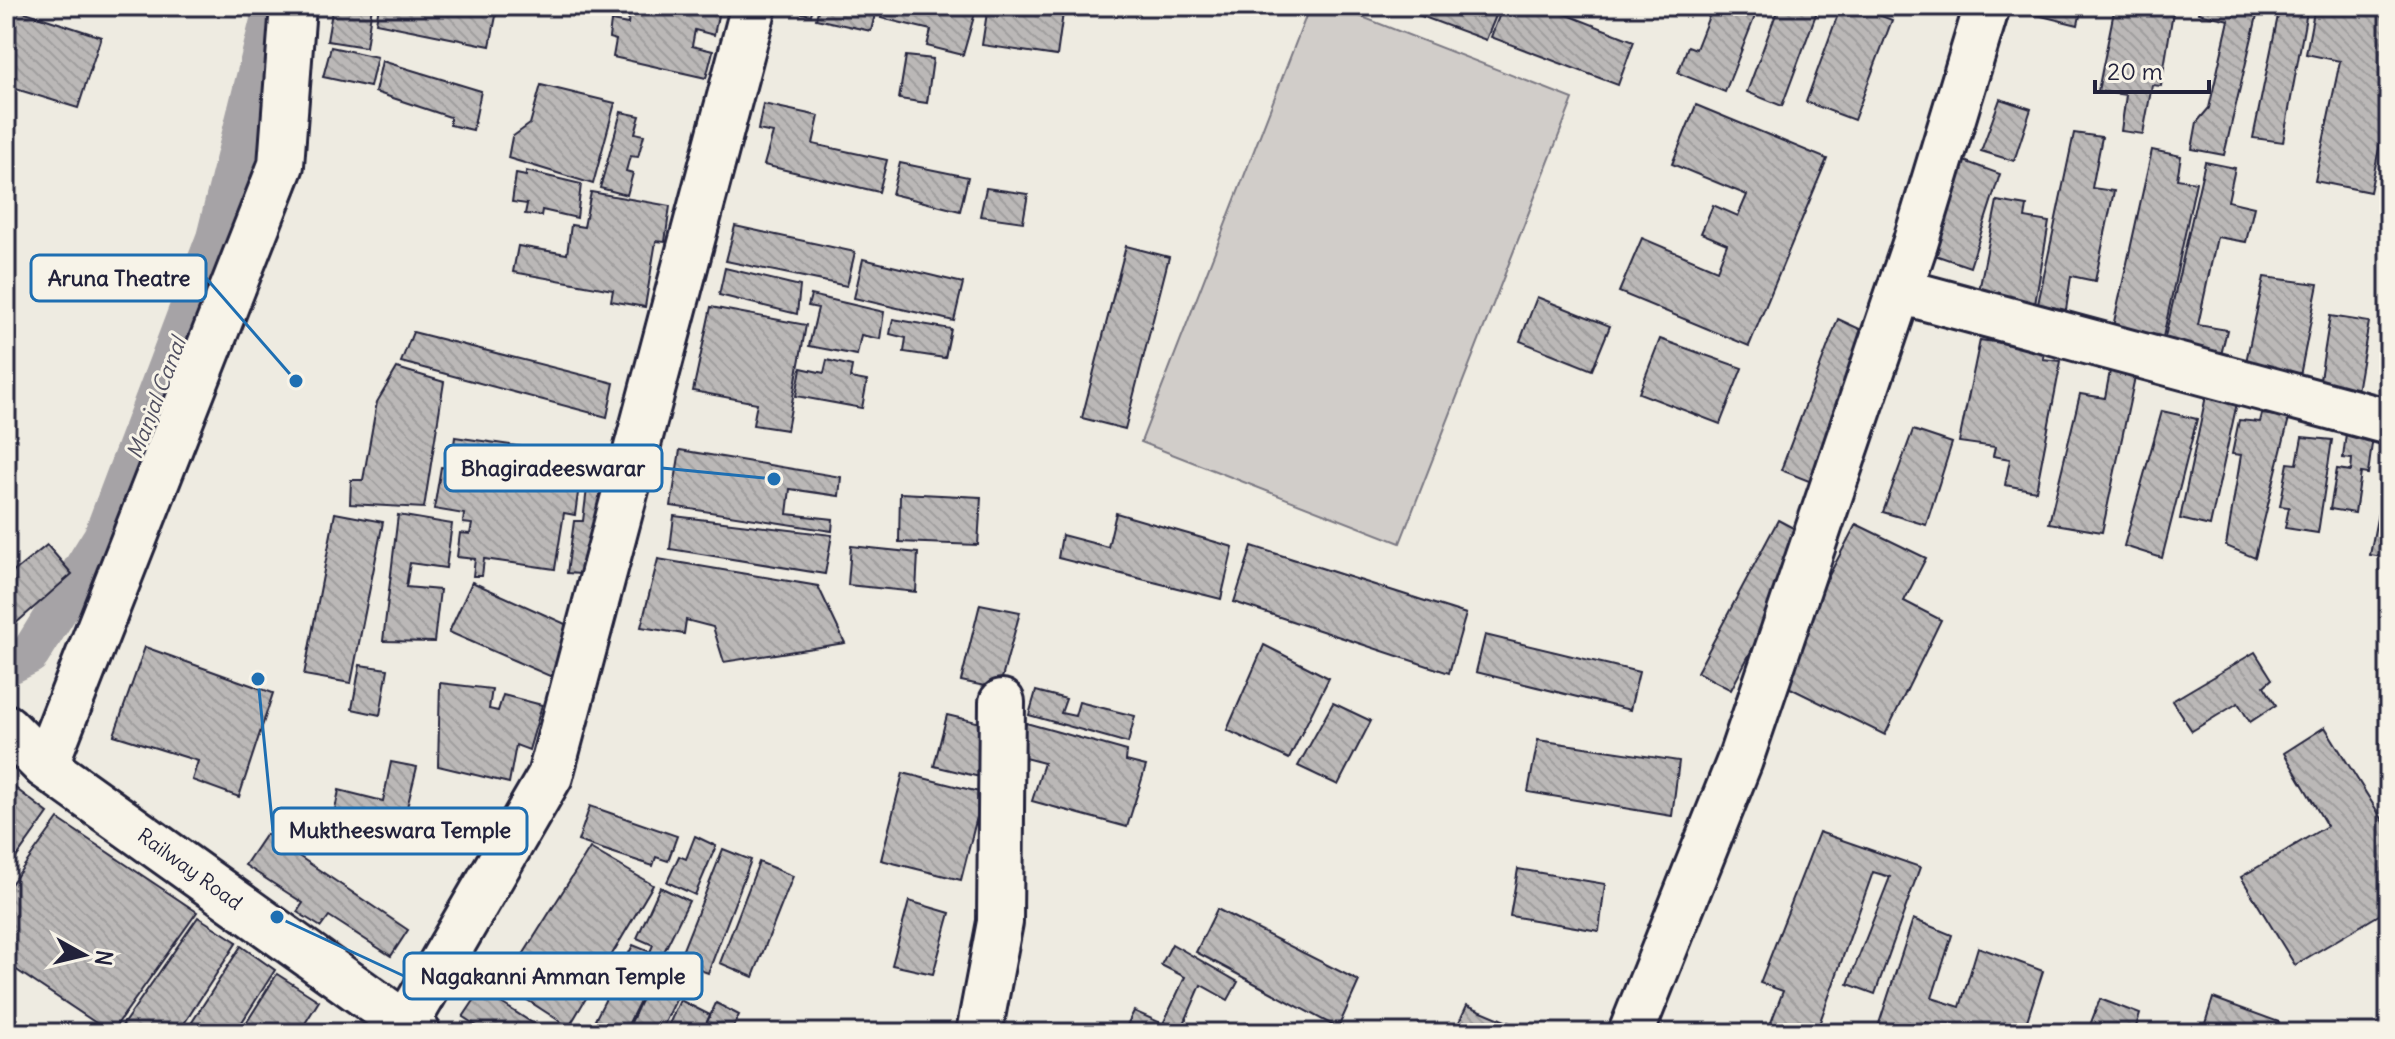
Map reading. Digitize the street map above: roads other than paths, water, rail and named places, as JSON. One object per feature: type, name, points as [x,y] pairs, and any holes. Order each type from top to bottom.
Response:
[{"type":"street","points":[[22,743],[281,165],[293,6]]},
{"type":"street","points":[[412,1029],[550,776],[754,6]]},
{"type":"street","points":[[1631,1033],[1740,760],[1900,291],[1987,6]]},
{"type":"street","points":[[1900,291],[2389,422]]},
{"type":"street","points":[[979,1033],[1000,922],[1002,702]]},
{"type":"street","name":"Railway Road","points":[[22,743],[412,1029]]},
{"type":"waterway","name":"Manjal Canal","points":[[6,666],[30,654],[103,537],[216,238],[270,21],[269,6]]},
{"type":"place","name":"Aruna Theatre","points":[[296,381]]},
{"type":"place","name":"Bhagiradeeswarar","points":[[774,479]]},
{"type":"place","name":"Muktheeswara Temple","points":[[258,679]]},
{"type":"place","name":"Nagakanni Amman Temple","points":[[277,917]]}]
